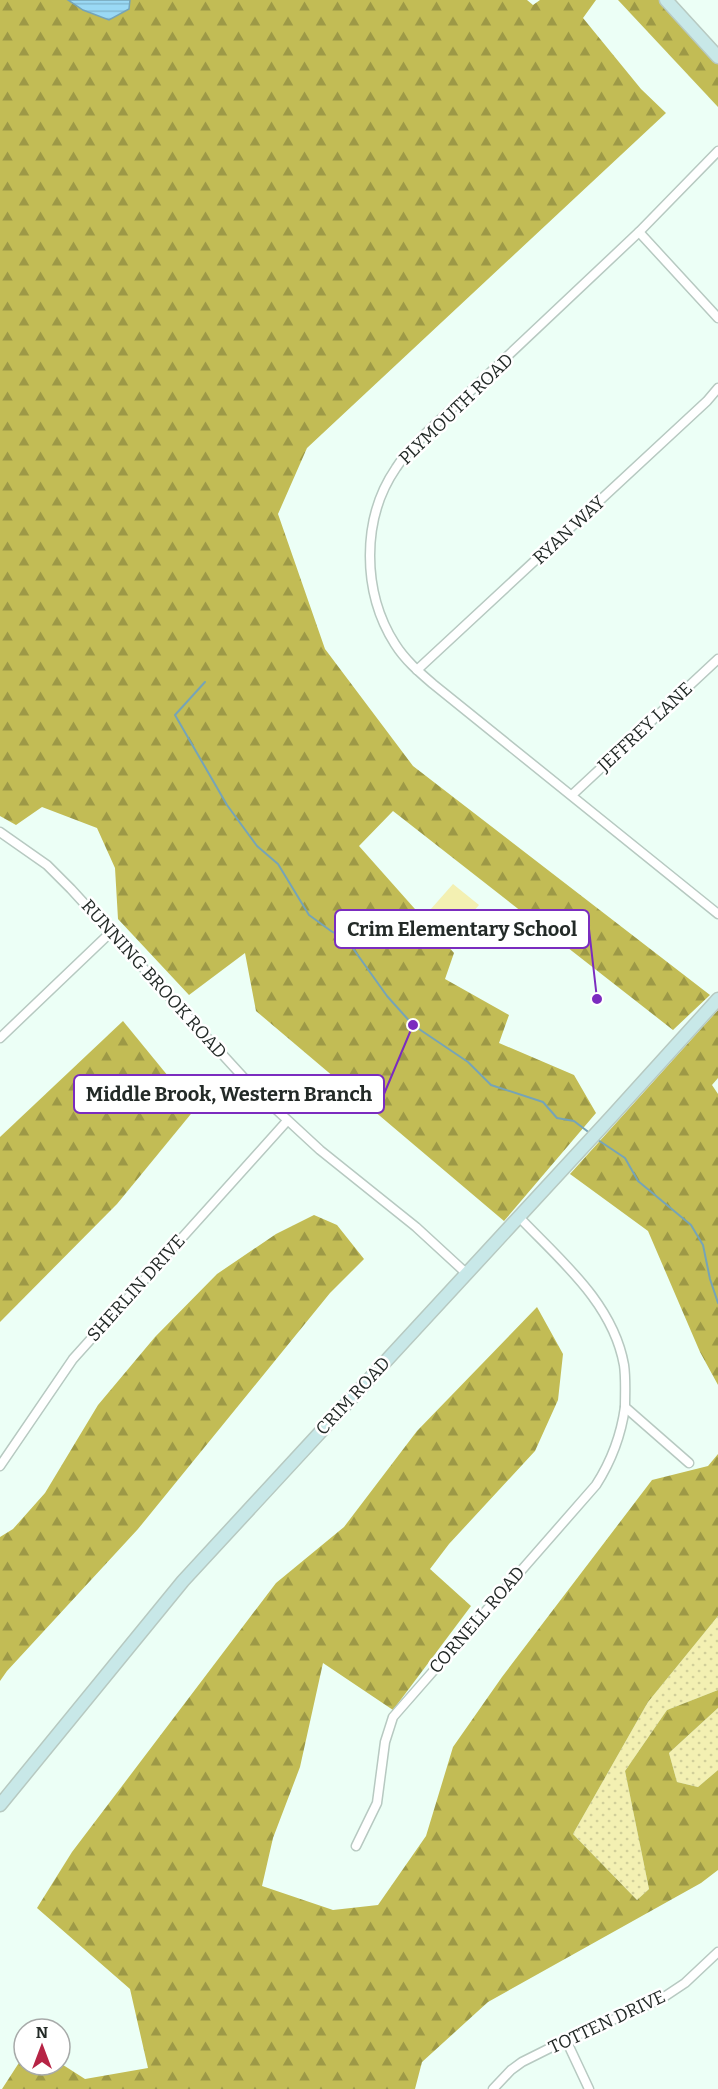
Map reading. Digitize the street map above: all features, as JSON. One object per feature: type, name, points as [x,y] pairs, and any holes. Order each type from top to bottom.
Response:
[{"type":"street","points":[[666,0],[718,57]]},
{"type":"street","name":"PLYMOUTH ROAD","points":[[718,151],[639,232],[402,458],[388,480],[373,521],[370,566],[375,598],[386,628],[395,644],[417,670],[718,914]]},
{"type":"street","points":[[639,232],[718,318]]},
{"type":"street","name":"RYAN WAY","points":[[417,670],[707,401],[718,388]]},
{"type":"street","name":"JEFFREY LANE","points":[[572,795],[718,659]]},
{"type":"street","name":"RUNNING BROOK ROAD","points":[[0,832],[47,865],[71,889],[255,1090],[287,1121],[416,1227],[466,1273]]},
{"type":"street","points":[[0,1038],[110,933]]},
{"type":"street","name":"CRIM ROAD","points":[[0,1805],[183,1581],[718,999]]},
{"type":"street","name":"SHERLIN DRIVE","points":[[0,1466],[73,1359],[287,1121]]},
{"type":"street","name":"CORNELL ROAD","points":[[356,1846],[377,1803],[385,1742],[393,1717],[596,1485],[609,1464],[620,1436],[625,1407],[624,1364],[616,1334],[603,1311],[583,1284],[519,1217]]},
{"type":"street","points":[[625,1407],[689,1462]]},
{"type":"street","name":"TOTTEN DRIVE","points":[[493,2089],[522,2062],[668,1995],[685,1983],[718,1952]]},
{"type":"street","points":[[567,2040],[589,2089]]},
{"type":"shaded area","points":[[453,884],[479,905],[446,943],[423,918]]},
{"type":"shaded area","points":[[718,1616],[718,1690],[667,1710],[625,1771],[649,1889],[637,1900],[573,1834],[648,1702]]},
{"type":"shaded area","points":[[718,1708],[718,1770],[698,1787],[677,1782],[669,1753]]},
{"type":"green space","points":[[0,0],[68,0],[83,10],[129,9],[130,0],[527,0],[533,5],[540,0],[596,0],[583,18],[641,89],[666,113],[307,448],[278,514],[325,649],[413,766],[710,995],[673,1030],[393,811],[359,846],[454,953],[445,979],[509,1015],[499,1043],[574,1075],[596,1113],[504,1221],[256,1011],[245,953],[189,995],[118,919],[115,868],[97,828],[42,807],[16,825],[0,816]]},
{"type":"green space","points":[[618,0],[669,0],[718,61],[718,107]]},
{"type":"green space","points":[[718,1010],[718,1078],[712,1085],[718,1094],[718,1385],[700,1352],[648,1231],[570,1174]]},
{"type":"green space","points":[[123,1021],[195,1109],[117,1204],[0,1322],[0,1137]]},
{"type":"green space","points":[[314,1215],[337,1225],[364,1259],[330,1293],[138,1529],[0,1681],[0,1537],[13,1529],[45,1493],[98,1405],[155,1337],[217,1274],[276,1234]]},
{"type":"green space","points":[[537,1307],[563,1354],[558,1400],[535,1451],[449,1544],[430,1569],[471,1606],[393,1710],[323,1663],[300,1767],[273,1838],[262,1886],[333,1910],[378,1905],[426,1836],[453,1747],[502,1677],[652,1480],[708,1466],[718,1454],[718,1616],[648,1702],[573,1834],[637,1900],[649,1889],[625,1771],[667,1710],[718,1690],[718,1708],[669,1753],[677,1782],[698,1787],[718,1770],[718,1870],[701,1883],[488,2002],[422,2062],[415,2089],[2,2089],[12,2074],[12,2077],[72,2077],[72,2071],[85,2079],[148,2068],[130,1989],[37,1908],[72,1852],[276,1583],[344,1527],[417,1431]]},
{"type":"water","points":[[68,0],[130,0],[129,9],[109,20],[83,10]]},
{"type":"waterway","points":[[205,682],[175,715],[227,805],[257,846],[278,864],[309,915],[347,940],[387,996],[413,1025],[468,1062],[491,1085],[543,1102],[557,1118],[574,1121],[591,1134]]},
{"type":"waterway","points":[[598,1140],[625,1158],[638,1181],[691,1225],[703,1245],[718,1303]]},
{"type":"place","name":"Crim Elementary School","points":[[597,999]]},
{"type":"place","name":"Middle Brook, Western Branch","points":[[413,1025]]}]
